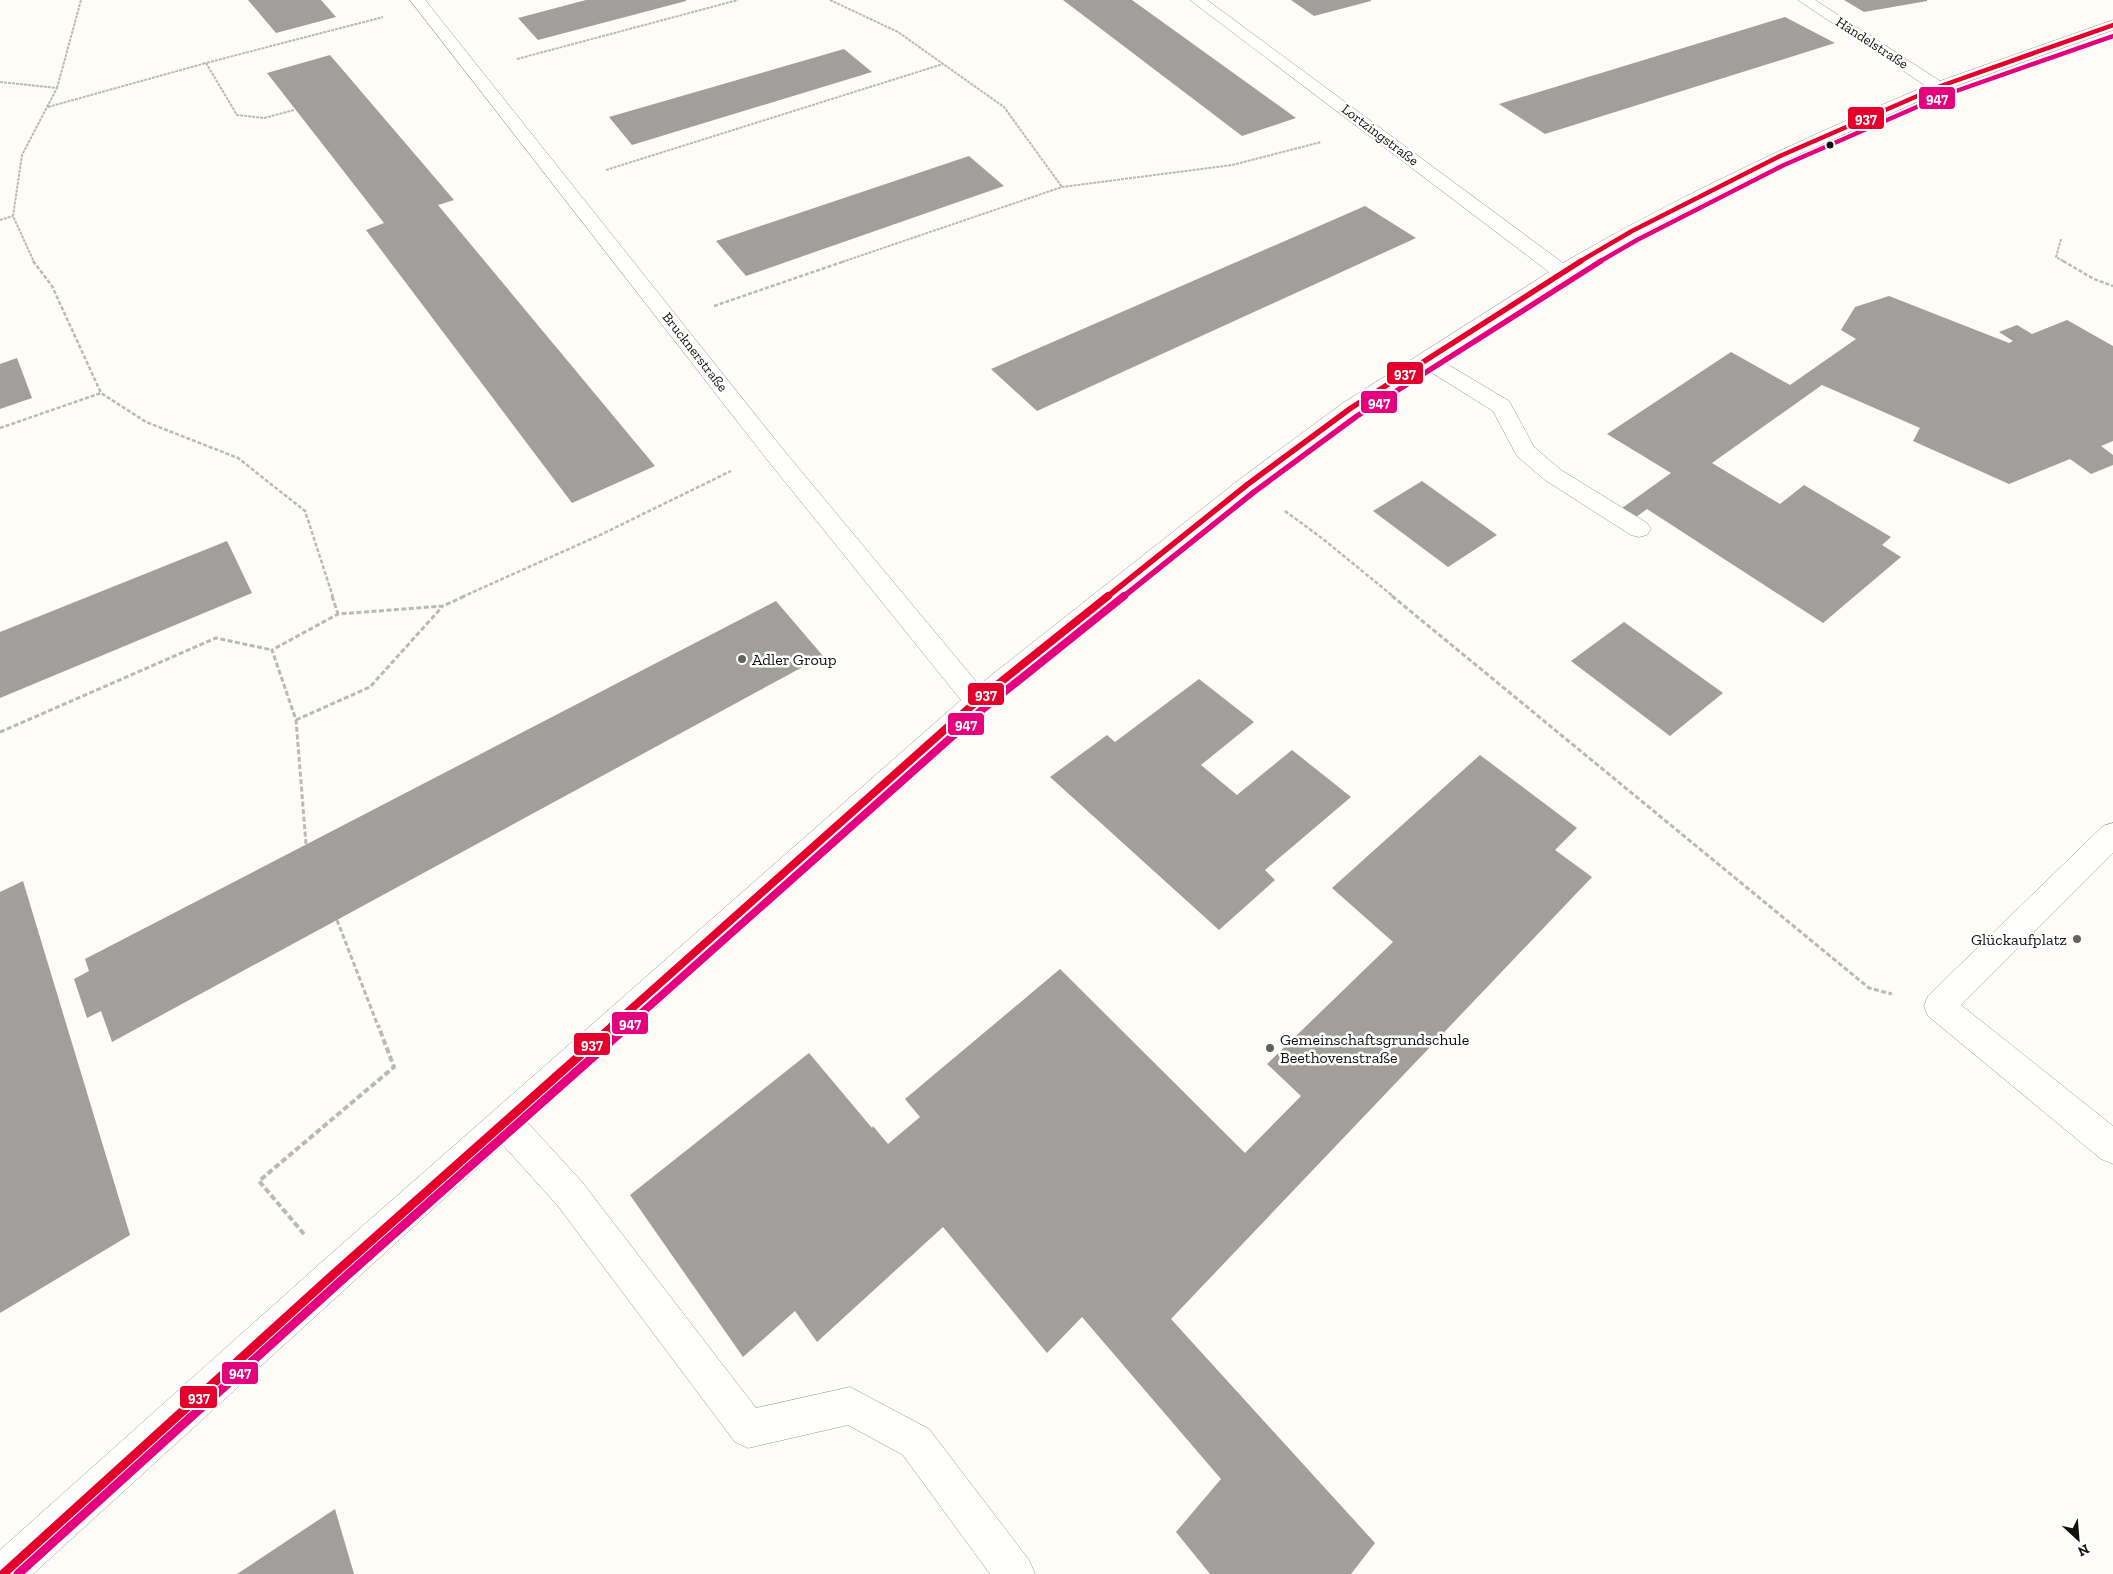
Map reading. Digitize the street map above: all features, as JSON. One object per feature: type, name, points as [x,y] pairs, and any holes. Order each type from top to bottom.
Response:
[{"type":"street","name":"Lortzingstraße","points":[[1197,0],[1562,272]]},
{"type":"street","name":"Händelstraße","points":[[1805,0],[1938,87]]},
{"type":"street","name":"Brucknerstraße","points":[[419,3],[773,452],[977,701]]},
{"type":"street","points":[[3,1574],[336,1272],[977,701],[1248,484],[1351,408],[1562,272],[1632,231],[1780,156],[1938,87],[2113,26]]},
{"type":"street","points":[[1425,360],[1500,406],[1508,417],[1526,452],[1553,475],[1639,529]]},
{"type":"street","points":[[2113,835],[1939,1006],[2113,1147]]},
{"type":"street","points":[[505,1122],[570,1194],[748,1429],[850,1406],[916,1442],[1015,1574]]},
{"type":"path","points":[[81,0],[57,88],[22,155],[14,216],[36,267],[52,286],[101,393],[146,422],[238,458],[305,511],[338,614]]},
{"type":"path","points":[[472,71],[738,0]]},
{"type":"path","points":[[830,0],[898,32],[1004,107],[1062,188]]},
{"type":"path","points":[[48,106],[419,3]]},
{"type":"path","points":[[206,63],[237,115],[264,118],[294,110]]},
{"type":"path","points":[[562,184],[944,64]]},
{"type":"path","points":[[0,82],[57,88]]},
{"type":"path","points":[[670,321],[1062,188],[1232,165],[1372,129]]},
{"type":"path","points":[[0,220],[14,216]]},
{"type":"path","points":[[2061,238],[2056,257],[2094,279],[2113,286]]},
{"type":"path","points":[[0,428],[101,393]]},
{"type":"path","points":[[0,732],[216,638],[272,650],[338,614],[443,606],[600,535],[686,491],[773,452]]},
{"type":"path","points":[[1248,484],[1323,539],[1869,988],[1939,1006]]},
{"type":"path","points":[[296,720],[370,687],[443,606]]},
{"type":"path","points":[[272,650],[296,720],[306,844]]},
{"type":"path","points":[[336,1272],[258,1181],[394,1067],[337,920]]},
{"type":"building","points":[[248,0],[321,0],[336,17],[276,33]]},
{"type":"building","points":[[586,0],[686,1],[538,40],[518,18]]},
{"type":"building","points":[[1063,0],[1132,0],[1296,118],[1242,136]]},
{"type":"building","points":[[1291,0],[1371,0],[1371,1],[1314,16]]},
{"type":"building","points":[[1844,0],[1927,0],[1927,1],[1864,12]]},
{"type":"building","points":[[1785,17],[1835,43],[1545,134],[1499,104]]},
{"type":"building","points":[[844,49],[872,72],[632,145],[609,117]]},
{"type":"building","points":[[330,55],[454,200],[438,205],[655,466],[572,503],[366,230],[384,223],[267,73]]},
{"type":"building","points":[[969,156],[1004,186],[746,276],[716,241]]},
{"type":"building","points":[[1365,206],[1416,238],[1037,411],[991,369]]},
{"type":"building","points":[[1889,296],[2009,343],[2013,341],[1999,332],[2017,325],[2032,334],[2067,320],[2113,346],[2113,441],[2101,446],[2113,455],[2113,465],[2091,474],[2070,459],[2009,484],[1913,441],[1920,428],[1822,385],[1712,463],[1780,504],[1804,485],[1891,537],[1882,545],[1901,557],[1823,623],[1647,509],[1632,520],[1618,511],[1671,473],[1607,434],[1731,352],[1790,385],[1856,339],[1841,330],[1855,307]]},
{"type":"building","points":[[17,358],[32,398],[0,409],[0,364]]},
{"type":"building","points":[[1422,481],[1497,535],[1448,567],[1373,511]]},
{"type":"building","points":[[227,541],[252,593],[0,698],[0,632]]},
{"type":"building","points":[[776,601],[823,656],[112,1042],[101,1011],[87,1018],[74,979],[89,971],[85,959]]},
{"type":"building","points":[[1624,622],[1723,693],[1670,736],[1571,661]]},
{"type":"building","points":[[1199,679],[1254,722],[1201,765],[1237,795],[1292,750],[1351,797],[1265,870],[1275,880],[1219,930],[1050,777],[1107,735],[1115,742]]},
{"type":"building","points":[[1480,755],[1577,828],[1555,850],[1592,877],[1171,1319],[1375,1543],[1351,1574],[1210,1574],[1176,1532],[1221,1479],[1082,1317],[1047,1353],[943,1227],[817,1342],[795,1311],[743,1357],[630,1195],[809,1053],[872,1128],[873,1126],[888,1144],[920,1117],[905,1099],[1060,969],[1245,1153],[1301,1096],[1267,1064],[1393,942],[1332,888]]},
{"type":"building","points":[[23,881],[130,1235],[0,1313],[0,892]]},
{"type":"building","points":[[335,1509],[354,1574],[237,1574]]},
{"type":"transit line","name":"937","points":[[3,1574],[336,1272],[977,701],[1248,484],[1351,408],[1562,272],[1632,231],[1780,156],[1938,87],[2113,25]]},
{"type":"transit line","name":"947","points":[[18,1574],[343,1279],[983,709],[1254,492],[1357,416],[1567,281],[1637,240],[1784,165],[1942,96],[2113,36]]},
{"type":"place","name":"Adler Group","points":[[742,659]]},
{"type":"place","name":"Glückaufplatz","points":[[2077,939]]},
{"type":"place","name":"Gemeinschaftsgrundschule Beethovenstraße","points":[[1270,1048]]}]
